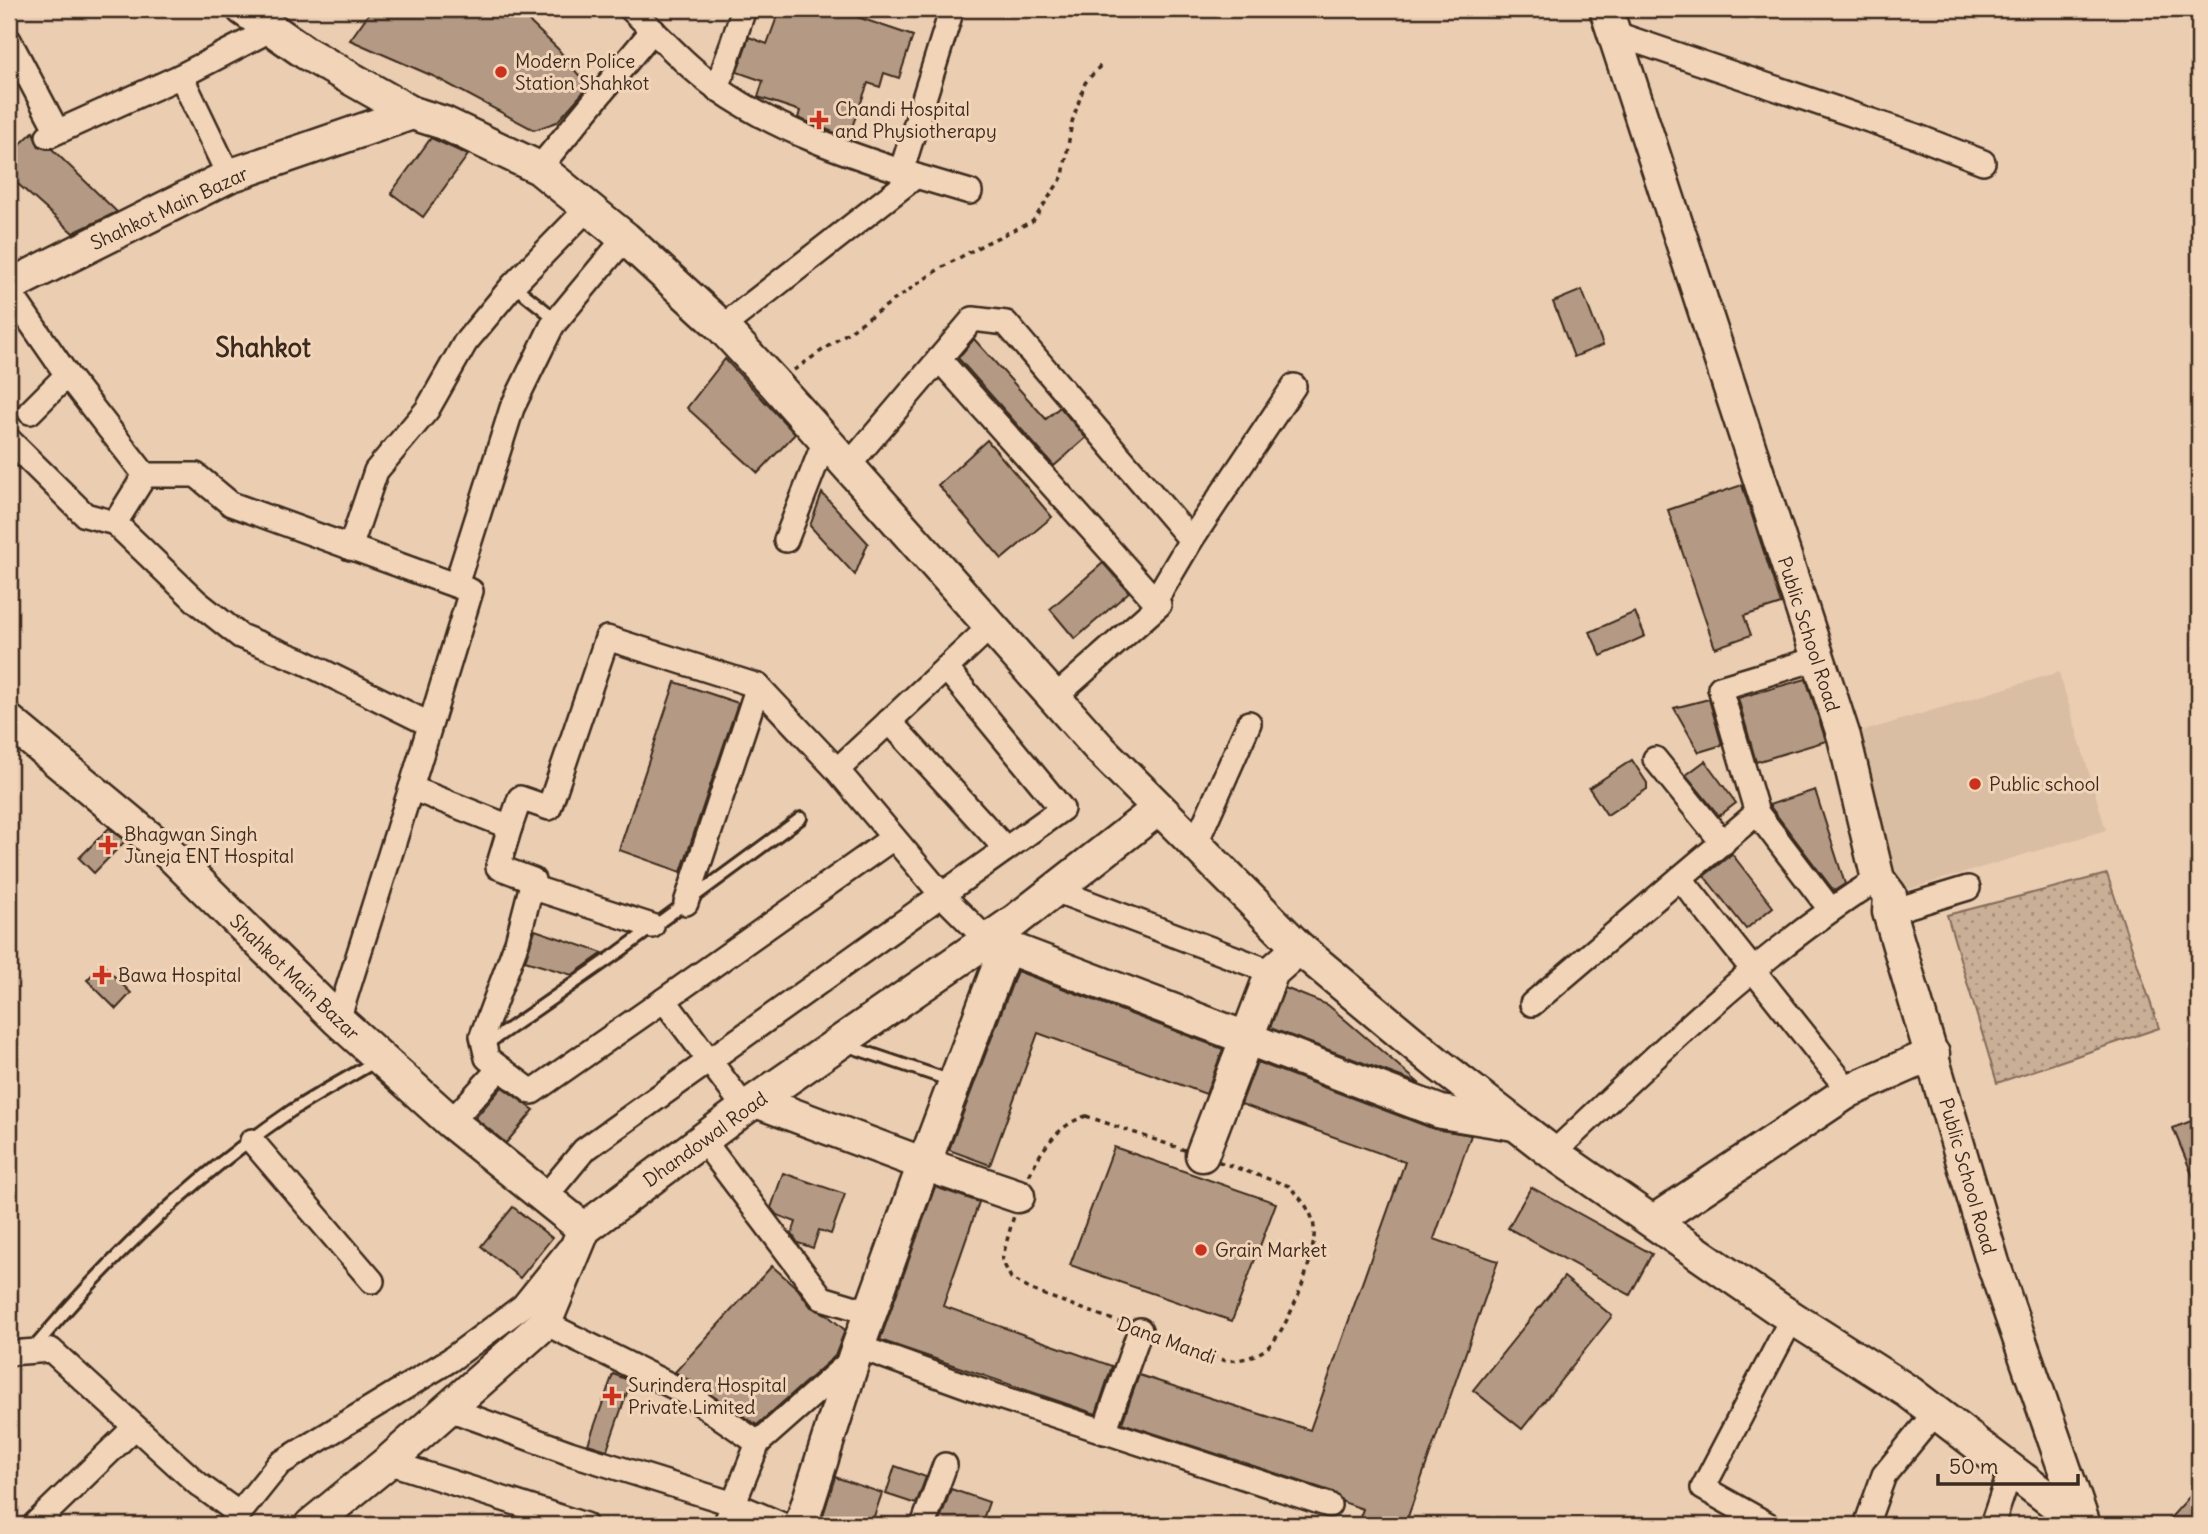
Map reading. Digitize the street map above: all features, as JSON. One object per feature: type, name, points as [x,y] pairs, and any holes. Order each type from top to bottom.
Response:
[{"type":"street","points":[[243,9],[270,30],[412,113],[444,123],[538,169],[625,238],[722,327],[849,465],[1054,698],[1158,809],[1299,948],[1438,1064],[1553,1153],[1792,1318],[1909,1392],[2010,1472],[2083,1525]]},
{"type":"street","points":[[631,9],[717,89],[771,122],[844,153],[970,192]]},
{"type":"street","points":[[717,89],[744,9]]},
{"type":"street","points":[[722,327],[909,174],[952,9]]},
{"type":"street","points":[[1611,21],[1983,162]]},
{"type":"street","name":"Public School Road","points":[[1611,21],[1816,659],[1844,737],[1878,878],[1890,895],[1889,912],[1993,1263],[2083,1525]]},
{"type":"street","points":[[9,40],[53,133],[181,76],[270,30]]},
{"type":"street","points":[[538,169],[653,30]]},
{"type":"street","points":[[181,76],[229,176]]},
{"type":"street","name":"Shahkot Main Bazar","points":[[9,289],[229,176],[412,113]]},
{"type":"street","points":[[350,548],[376,471],[427,410],[465,343],[513,285],[588,208]]},
{"type":"street","points":[[456,584],[512,408],[557,320],[625,238]]},
{"type":"street","points":[[9,289],[67,375],[145,475]]},
{"type":"street","points":[[849,465],[974,319],[1006,323],[1191,540]]},
{"type":"street","points":[[939,359],[1159,605],[1054,698]]},
{"type":"street","points":[[30,412],[67,375]]},
{"type":"street","points":[[1155,601],[1191,540],[1294,386]]},
{"type":"street","points":[[9,440],[85,515],[115,523],[197,602],[240,636],[302,661],[429,724]]},
{"type":"street","points":[[786,540],[825,440]]},
{"type":"street","points":[[145,475],[196,475],[231,504],[471,591],[338,1020]]},
{"type":"street","points":[[115,523],[145,475]]},
{"type":"street","points":[[837,770],[990,626]]},
{"type":"street","points":[[893,838],[532,1092],[487,1058],[482,1035],[517,942],[533,880],[498,867],[520,798],[549,808],[607,638],[758,686],[837,770],[942,895],[1003,936],[1247,1038],[1441,1112],[1519,1125]]},
{"type":"street","points":[[1816,659],[1720,688],[1757,813],[1830,909]]},
{"type":"street","points":[[545,1197],[584,1150],[1062,809],[946,668]]},
{"type":"street","points":[[686,903],[758,686]]},
{"type":"street","name":"Shahkot Main Bazar","points":[[9,721],[174,858],[338,1020],[451,1122],[584,1229]]},
{"type":"street","points":[[889,721],[1006,849]]},
{"type":"street","points":[[1195,845],[1249,723]]},
{"type":"street","points":[[1655,759],[1723,843]]},
{"type":"street","points":[[411,788],[510,827]]},
{"type":"street","name":"Dhandowal Road","points":[[584,1229],[750,1104],[1003,936],[1052,889],[1158,809]]},
{"type":"street","points":[[1532,1004],[1757,813]]},
{"type":"street","points":[[1681,878],[1849,1091]]},
{"type":"street","points":[[1553,1153],[1752,968],[1830,909],[1878,878]]},
{"type":"street","points":[[531,887],[652,926]]},
{"type":"street","points":[[1889,912],[1968,888]]},
{"type":"street","points":[[1052,889],[1272,972]]},
{"type":"street","points":[[802,1525],[869,1312],[955,1082],[1003,936]]},
{"type":"street","points":[[1202,1155],[1272,972],[1299,948]]},
{"type":"street","points":[[664,1000],[709,1061],[750,1104],[1018,1196]]},
{"type":"street","points":[[1654,1221],[1849,1091],[1933,1054]]},
{"type":"street","points":[[451,1122],[500,1069]]},
{"type":"street","points":[[703,1140],[822,1298],[869,1312]]},
{"type":"street","points":[[252,1141],[372,1281]]},
{"type":"street","points":[[311,1525],[388,1462],[545,1323],[584,1229]]},
{"type":"street","points":[[20,1352],[51,1350],[234,1519],[279,1464],[450,1360],[523,1307],[584,1229]]},
{"type":"street","points":[[1767,1524],[1703,1488],[1792,1318]]},
{"type":"street","points":[[545,1323],[684,1392],[758,1443]]},
{"type":"street","points":[[1104,1432],[1140,1330]]},
{"type":"street","points":[[856,1352],[1329,1505]]},
{"type":"street","points":[[725,1525],[758,1443],[856,1352]]},
{"type":"street","points":[[449,1409],[570,1453],[734,1504],[783,1525]]},
{"type":"street","points":[[1867,1525],[1884,1475],[1935,1413]]},
{"type":"street","points":[[35,1524],[135,1427]]},
{"type":"street","points":[[388,1462],[585,1525]]},
{"type":"street","points":[[923,1525],[945,1465]]},
{"type":"street","points":[[1992,1525],[2010,1472]]},
{"type":"lane","points":[[513,285],[557,320]]},
{"type":"lane","points":[[485,1046],[802,818]]},
{"type":"lane","points":[[840,1043],[955,1082]]},
{"type":"lane","points":[[20,1352],[180,1196],[291,1111],[381,1059]]},
{"type":"path","points":[[775,384],[939,270],[985,243],[1033,221],[1063,176],[1072,122],[1080,96],[1085,83],[1101,65]]},
{"type":"path","name":"Dana Mandi","points":[[1086,1116],[1202,1155],[1289,1186],[1306,1206],[1314,1227],[1312,1251],[1284,1327],[1267,1348],[1245,1360],[1226,1361],[1031,1290],[1011,1278],[1002,1260],[1018,1196],[1048,1145],[1069,1121],[1086,1116]]},
{"type":"shaded area","name":"Public school","points":[[2059,672],[2106,830],[1890,895],[1844,737]]},
{"type":"shaded area","points":[[2107,874],[2159,1028],[1997,1083],[1947,915]]},
{"type":"building","name":"Modern Police Station Shahkot","points":[[372,9],[516,9],[558,49],[588,87],[557,122],[534,130],[435,77],[350,40]]},
{"type":"building","points":[[780,9],[834,9],[913,36],[899,78],[884,73],[880,87],[868,83],[848,138],[798,118],[800,111],[758,97],[763,81],[737,72],[749,37],[767,44]]},
{"type":"building","points":[[33,132],[39,147],[52,149],[117,212],[73,233],[9,176],[9,155]]},
{"type":"building","points":[[431,138],[468,155],[423,217],[391,193]]},
{"type":"building","points":[[1582,290],[1603,345],[1574,357],[1553,302]]},
{"type":"building","points":[[974,339],[1046,419],[1060,407],[1086,438],[1054,466],[958,358]]},
{"type":"building","points":[[725,359],[795,434],[758,473],[687,408]]},
{"type":"building","points":[[987,440],[1052,517],[1002,559],[938,485]]},
{"type":"building","points":[[1742,485],[1781,604],[1744,616],[1751,635],[1715,648],[1668,510]]},
{"type":"building","points":[[822,493],[868,543],[855,575],[810,526]]},
{"type":"building","points":[[1103,563],[1129,592],[1075,639],[1050,609]]},
{"type":"building","points":[[1635,612],[1645,636],[1601,656],[1590,632]]},
{"type":"building","points":[[1806,679],[1826,741],[1756,762],[1738,698]]},
{"type":"building","points":[[675,682],[738,703],[681,872],[619,850]]},
{"type":"building","points":[[1709,699],[1722,745],[1699,752],[1674,708]]},
{"type":"building","points":[[1632,760],[1647,783],[1647,789],[1607,815],[1589,788]]},
{"type":"building","points":[[1705,761],[1736,803],[1719,816],[1686,775]]},
{"type":"building","points":[[1815,790],[1845,884],[1834,891],[1769,805]]},
{"type":"building","points":[[109,828],[125,841],[94,873],[79,858]]},
{"type":"building","points":[[1732,854],[1773,907],[1746,929],[1704,876]]},
{"type":"building","points":[[535,930],[603,953],[572,975],[525,961]]},
{"type":"building","points":[[102,964],[131,993],[116,1009],[87,980]]},
{"type":"building","points":[[1017,971],[1223,1049],[1206,1094],[1038,1033],[990,1165],[949,1150]]},
{"type":"building","points":[[1285,988],[1328,1005],[1420,1084],[1270,1028]]},
{"type":"building","points":[[1257,1062],[1434,1129],[1471,1135],[1434,1239],[1498,1261],[1405,1525],[1357,1525],[1363,1509],[1343,1502],[1333,1492],[1122,1423],[1139,1375],[1310,1430],[1405,1162],[1241,1104]]},
{"type":"building","points":[[502,1087],[534,1110],[506,1143],[475,1118]]},
{"type":"building","points":[[2199,1118],[2199,1191],[2173,1128]]},
{"type":"building","points":[[1114,1147],[1276,1203],[1232,1321],[1070,1265]]},
{"type":"building","points":[[783,1173],[845,1194],[831,1234],[819,1230],[813,1248],[798,1243],[792,1234],[796,1222],[777,1215],[771,1208]]},
{"type":"building","points":[[935,1187],[979,1202],[943,1306],[1112,1366],[1096,1414],[880,1340]]},
{"type":"building","points":[[1531,1187],[1652,1254],[1630,1295],[1508,1228]]},
{"type":"building","points":[[513,1207],[552,1238],[520,1278],[481,1246]]},
{"type":"building","points":[[772,1266],[797,1288],[811,1307],[826,1314],[845,1330],[835,1356],[757,1425],[675,1372]]},
{"type":"building","points":[[1564,1277],[1612,1316],[1522,1429],[1473,1390]]},
{"type":"building","points":[[613,1374],[631,1381],[607,1450],[588,1444]]},
{"type":"building","points":[[895,1466],[926,1477],[916,1504],[886,1494]]},
{"type":"building","points":[[835,1477],[882,1493],[871,1525],[820,1525]]},
{"type":"building","points":[[2199,1486],[2199,1525],[2164,1525]]},
{"type":"building","points":[[951,1489],[989,1502],[981,1525],[938,1525]]},
{"type":"place","name":"Modern Police Station Shahkot","points":[[501,72]]},
{"type":"place","name":"Chandi Hospital and Physiotherapy","points":[[819,120]]},
{"type":"place","name":"Public school","points":[[1975,784]]},
{"type":"place","name":"Bhagwan Singh Juneja ENT Hospital","points":[[108,845]]},
{"type":"place","name":"Bawa Hospital","points":[[102,975]]},
{"type":"place","name":"Grain Market","points":[[1201,1250]]},
{"type":"place","name":"Surindera Hospital Private Limited","points":[[612,1396]]},
{"type":"district","name":"Shahkot","points":[[263,347]]}]
